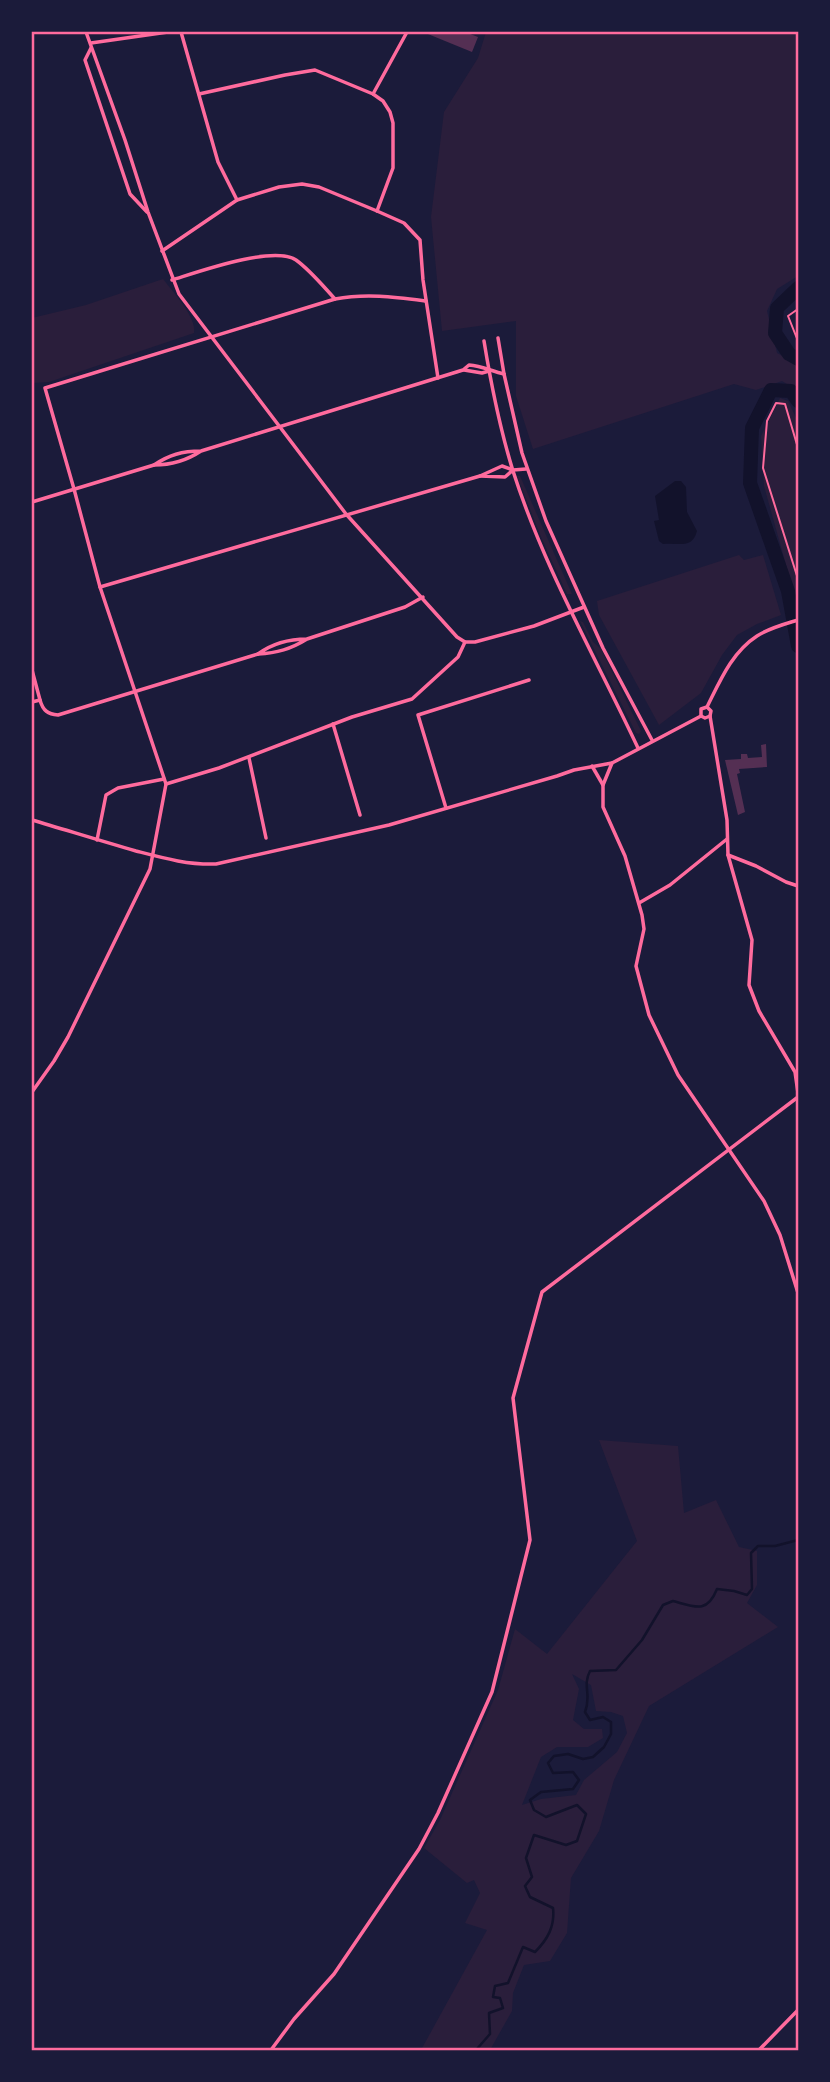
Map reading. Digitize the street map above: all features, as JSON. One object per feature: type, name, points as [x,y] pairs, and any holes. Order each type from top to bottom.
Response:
[{"type":"street","points":[[86,32],[179,294],[346,514],[457,637],[465,642],[475,642],[534,626],[584,607]]},
{"type":"street","points":[[91,45],[168,32]]},
{"type":"street","points":[[180,32],[218,162],[237,200]]},
{"type":"street","points":[[373,94],[407,32]]},
{"type":"street","points":[[91,45],[85,60],[130,194],[148,212]]},
{"type":"street","points":[[199,94],[315,70],[373,94],[390,111],[393,124],[393,168],[377,211]]},
{"type":"street","points":[[162,251],[237,200],[279,187],[302,184],[319,187],[404,223],[420,240],[438,378]]},
{"type":"street","points":[[172,280],[238,261],[275,255],[293,258],[335,299]]},
{"type":"street","points":[[32,1092],[68,1037],[150,869],[165,782],[100,587],[45,388],[335,299],[379,295],[426,301]]},
{"type":"street","points":[[498,338],[526,469],[546,521],[603,648],[652,740]]},
{"type":"street","points":[[484,341],[513,470],[540,544],[638,748]]},
{"type":"street","points":[[154,465],[167,456],[201,450],[463,370],[504,374]]},
{"type":"street","points":[[32,502],[154,465],[168,465],[190,458],[201,450]]},
{"type":"street","points":[[100,587],[480,476],[502,466],[513,470],[526,469]]},
{"type":"street","points":[[480,476],[505,477],[513,470]]},
{"type":"street","points":[[32,670],[45,711],[58,715],[258,654],[275,653],[294,647],[307,639],[405,607],[423,597]]},
{"type":"street","points":[[701,716],[701,709],[707,707],[723,674],[740,650],[758,635],[799,620]]},
{"type":"street","points":[[258,654],[269,646],[291,639],[307,639]]},
{"type":"street","points":[[97,841],[106,795],[118,789],[165,782],[249,757],[333,724],[412,699],[458,657],[465,642]]},
{"type":"street","points":[[446,808],[418,715],[529,680]]},
{"type":"street","points":[[32,702],[40,700]]},
{"type":"street","points":[[271,2050],[279,2037],[334,1974],[419,1849],[438,1814],[492,1692],[530,1540],[513,1398],[542,1292],[799,1095],[795,1072],[759,1011],[749,985],[752,940],[729,855],[727,820],[711,711],[707,707]]},
{"type":"street","points":[[32,820],[97,841],[153,855],[195,865],[216,864],[389,825],[612,762],[701,716],[710,716]]},
{"type":"street","points":[[333,724],[360,815]]},
{"type":"street","points":[[249,757],[266,838]]},
{"type":"street","points":[[612,762],[603,785],[603,807],[625,856],[639,902],[644,929],[636,966],[649,1015],[678,1075],[769,1212],[780,1235],[799,1293]]},
{"type":"street","points":[[592,766],[603,785]]},
{"type":"street","points":[[639,902],[670,885],[727,839]]},
{"type":"street","points":[[729,855],[799,886]]},
{"type":"street","points":[[759,2050],[799,2010]]},
{"type":"path","points":[[799,309],[788,316],[799,341]]},
{"type":"path","points":[[799,448],[785,404],[776,403],[766,421],[764,468],[799,579]]},
{"type":"shaded area","points":[[486,32],[798,32],[798,276],[777,289],[767,311],[777,353],[798,364],[798,391],[782,381],[756,390],[734,384],[533,449],[516,396],[516,321],[442,331],[431,217],[444,112],[478,58]]},
{"type":"shaded area","points":[[163,279],[188,313],[194,333],[49,382],[32,383],[32,318],[86,305]]},
{"type":"shaded area","points":[[780,398],[788,401],[798,422],[798,608],[764,486],[761,436]]},
{"type":"shaded area","points":[[517,476],[520,476],[572,594],[567,594]]},
{"type":"shaded area","points":[[675,481],[681,481],[686,487],[687,512],[697,531],[688,543],[663,544],[659,541],[654,521],[659,520],[655,496]]},
{"type":"shaded area","points":[[739,555],[744,560],[763,555],[781,615],[737,635],[722,655],[701,693],[659,725],[599,615],[597,601]]},
{"type":"shaded area","points":[[580,621],[593,642],[601,649],[641,731],[639,734],[636,733]]},
{"type":"shaded area","points":[[599,1440],[678,1446],[684,1513],[716,1500],[739,1547],[757,1551],[757,1585],[747,1603],[778,1627],[649,1706],[614,1780],[599,1831],[571,1878],[567,1933],[550,1961],[524,1965],[513,1993],[512,2011],[490,2050],[421,2050],[487,1930],[465,1923],[480,1893],[474,1880],[467,1883],[424,1848],[440,1820],[498,1690],[515,1629],[547,1654],[637,1541]],"holes":[[[572,1674],[591,1685],[596,1711],[623,1716],[627,1733],[617,1752],[584,1780],[576,1795],[541,1799],[522,1805],[541,1757],[557,1747],[588,1747],[603,1738],[602,1729],[584,1729],[573,1720],[579,1689]]]},
{"type":"building","points":[[423,32],[465,32],[478,37],[472,52]]},
{"type":"building","points":[[766,744],[767,767],[739,769],[740,773],[737,774],[745,812],[738,815],[725,760],[741,759],[741,754],[747,754],[748,758],[762,757],[761,745]]},
{"type":"waterway","points":[[798,288],[777,308],[775,333],[789,354],[798,359]]},
{"type":"waterway","points":[[798,401],[791,391],[771,390],[752,428],[750,483],[788,591],[798,646]]},
{"type":"waterway","points":[[476,2050],[490,2034],[489,2013],[503,2008],[500,1998],[493,1997],[495,1986],[508,1983],[523,1947],[535,1952],[552,1926],[553,1908],[530,1897],[525,1886],[532,1877],[526,1858],[534,1835],[566,1845],[577,1841],[586,1814],[577,1805],[546,1817],[534,1810],[530,1800],[541,1792],[573,1789],[579,1780],[573,1772],[553,1773],[548,1763],[554,1756],[568,1754],[583,1759],[593,1757],[604,1747],[611,1734],[611,1722],[603,1717],[590,1720],[585,1712],[590,1671],[616,1670],[642,1640],[663,1605],[673,1601],[700,1607],[709,1602],[717,1589],[747,1595],[752,1589],[751,1553],[758,1546],[775,1546],[798,1540]]}]
